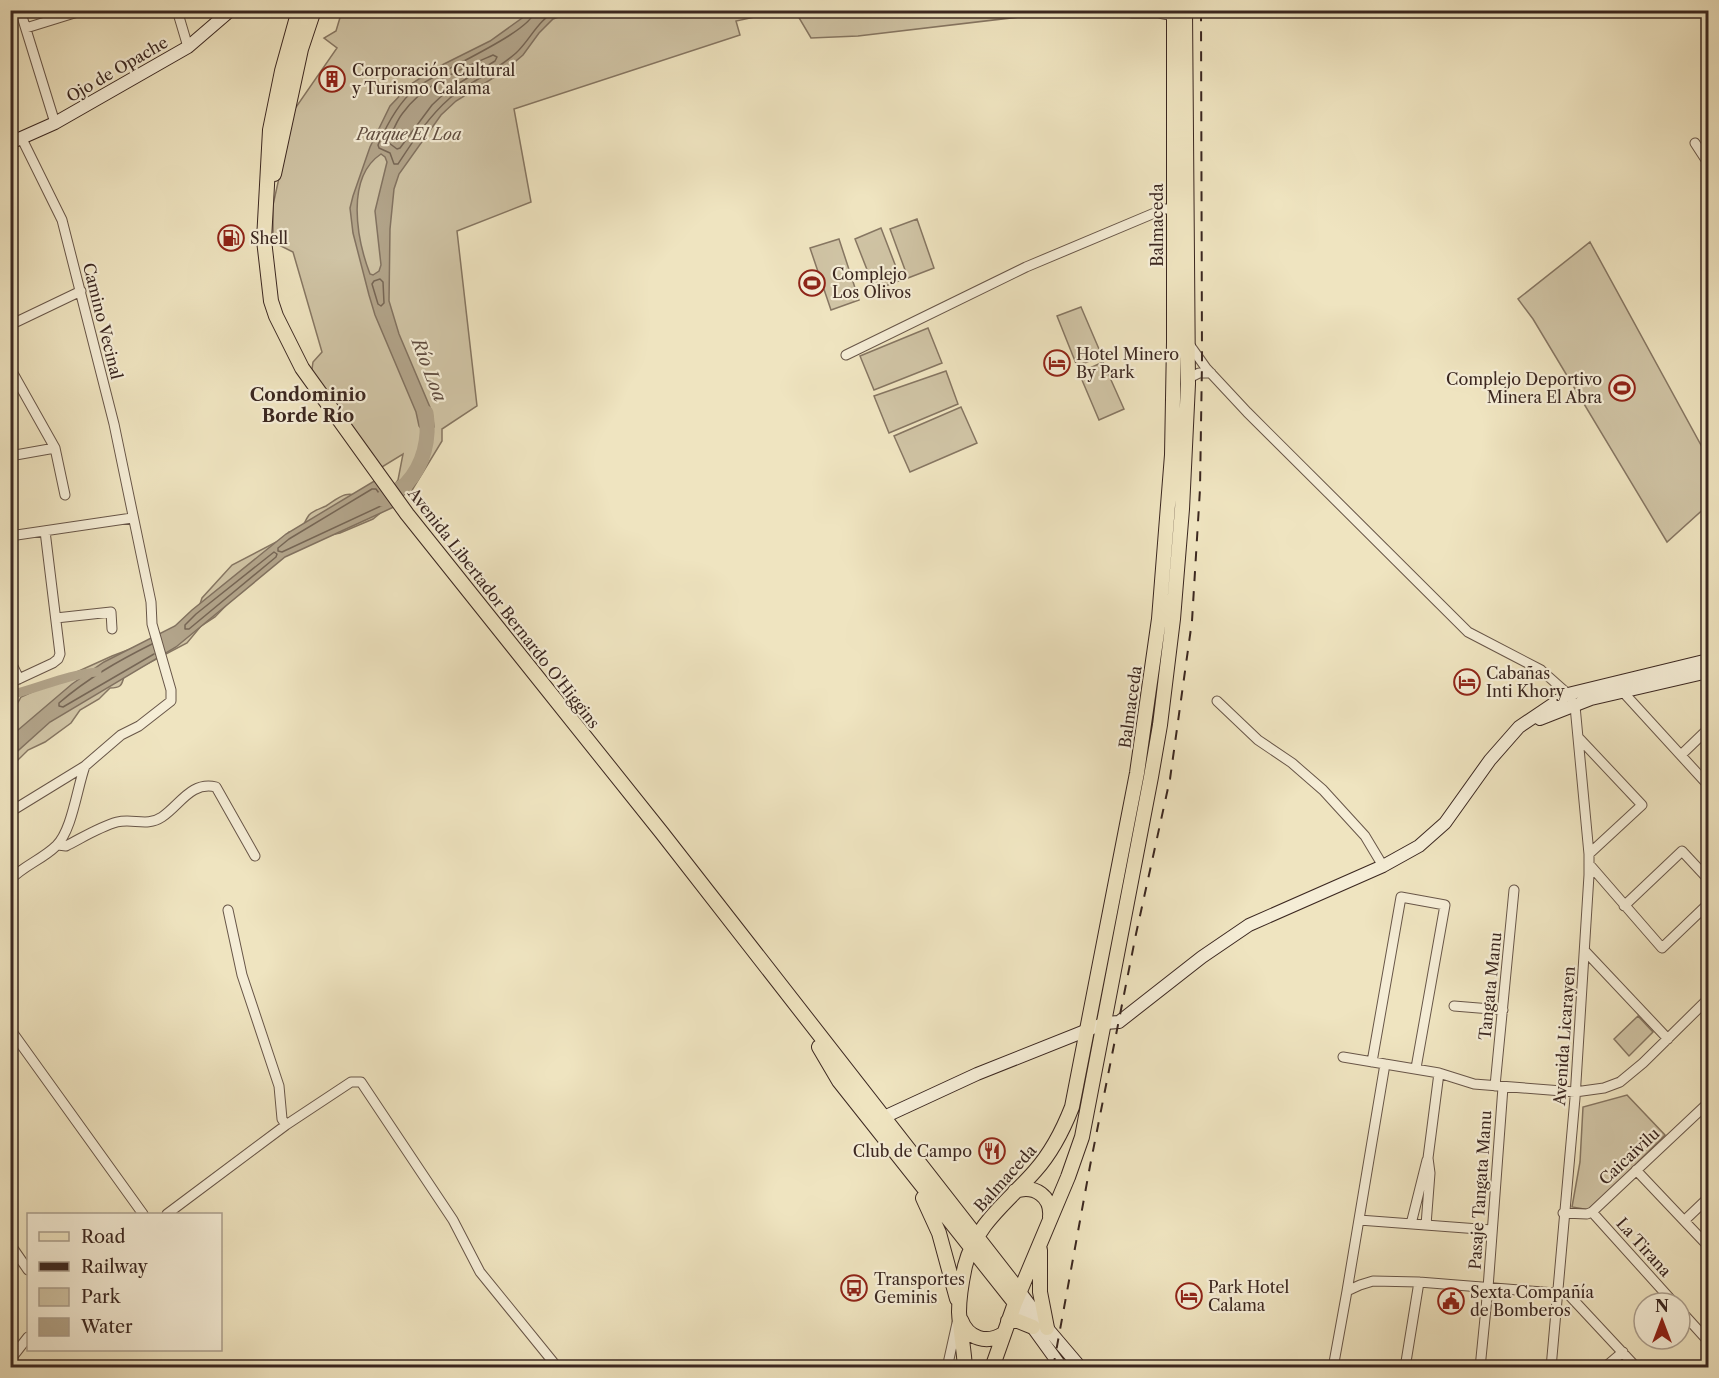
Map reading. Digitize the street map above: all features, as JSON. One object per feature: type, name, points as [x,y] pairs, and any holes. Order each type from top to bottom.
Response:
[{"type":"main road","name":"Avenida Libertador Bernardo O'Higgins","points":[[299,10],[282,71],[270,130],[264,240],[271,301],[302,368],[406,514],[662,833],[884,1117],[964,1221],[974,1243]]},
{"type":"main road","name":"Avenida Libertador Bernardo O'Higgins","points":[[266,208],[301,49],[314,10]]},
{"type":"main road","name":"Balmaceda","points":[[992,1368],[1017,1297],[1068,1177],[1082,1137],[1160,725],[1178,564],[1188,384],[1181,342],[1173,209],[1178,12]]},
{"type":"main road","name":"Balmaceda","points":[[965,1368],[959,1312],[965,1266],[974,1243],[988,1218],[1045,1159],[1066,1121],[1075,1093],[1137,773],[1159,619],[1181,342],[1178,12]]},
{"type":"main road","name":"Avenida Libertador Bernardo O'Higgins","points":[[788,996],[839,1081],[905,1164],[974,1243],[1017,1297]]},
{"type":"main road","points":[[905,1164],[939,1233],[964,1327],[976,1337],[987,1339],[1018,1321],[1040,1327],[1040,1241]]},
{"type":"main road","points":[[1015,1191],[1025,1188],[1040,1193],[1049,1206],[1050,1218]]},
{"type":"main road","points":[[964,1221],[988,1218]]},
{"type":"street","points":[[20,10],[55,123]]},
{"type":"street","points":[[26,28],[84,10]]},
{"type":"street","points":[[177,10],[188,47]]},
{"type":"street","name":"Ojo de Opache","points":[[16,141],[55,123],[188,47],[231,10]]},
{"type":"street","points":[[1132,13],[1178,12]]},
{"type":"street","name":"Camino Vecinal","points":[[16,141],[62,220],[114,424],[151,602],[152,624],[171,690],[171,701],[139,726],[121,735],[85,766]]},
{"type":"street","points":[[1695,143],[1708,163]]},
{"type":"street","points":[[846,355],[1026,267],[1164,209],[1173,209]]},
{"type":"street","points":[[10,325],[81,291]]},
{"type":"street","points":[[1181,342],[1335,501],[1468,632],[1541,670],[1568,694],[1575,706]]},
{"type":"street","points":[[10,368],[55,448],[65,495]]},
{"type":"street","points":[[1188,384],[1191,377],[1199,373],[1211,373]]},
{"type":"street","points":[[10,456],[55,448]]},
{"type":"street","points":[[10,536],[132,518]]},
{"type":"street","points":[[10,660],[15,681],[53,663],[60,654],[45,531]]},
{"type":"street","points":[[56,618],[111,612],[112,628]]},
{"type":"street","points":[[884,1117],[976,1074],[1105,1023],[1119,1022],[1202,957],[1249,925],[1383,866],[1419,846],[1445,823],[1490,760],[1519,727],[1568,694],[1708,660]]},
{"type":"street","points":[[1519,727],[1591,699],[1708,672]]},
{"type":"street","points":[[1623,692],[1708,785]]},
{"type":"street","points":[[1217,701],[1258,740],[1292,763],[1323,790],[1365,836],[1383,866]]},
{"type":"street","name":"Avenida Licarayen","points":[[1551,1368],[1575,1092],[1589,859],[1575,706]]},
{"type":"street","points":[[1681,755],[1708,729]]},
{"type":"street","points":[[1578,737],[1642,805],[1589,859],[1624,906],[1662,948],[1708,904]]},
{"type":"street","points":[[10,812],[85,766]]},
{"type":"street","points":[[10,880],[58,845],[73,815],[78,785],[85,766]]},
{"type":"street","points":[[58,845],[66,846],[115,823],[129,820],[150,823],[161,818],[194,789],[207,785],[216,787],[255,856]]},
{"type":"street","points":[[1624,906],[1682,851],[1708,879]]},
{"type":"street","name":"Tangata Manu","points":[[1499,1086],[1503,1010],[1514,890]]},
{"type":"street","points":[[1372,1062],[1401,897],[1445,905],[1416,1068]]},
{"type":"street","points":[[228,910],[243,975],[279,1086],[282,1119],[286,1125]]},
{"type":"street","points":[[1585,951],[1668,1039]]},
{"type":"street","points":[[1343,1057],[1416,1068],[1474,1084],[1575,1092],[1604,1088],[1620,1082],[1708,999]]},
{"type":"street","points":[[1454,1006],[1503,1010]]},
{"type":"street","points":[[10,1029],[142,1213]]},
{"type":"street","points":[[1333,1368],[1385,1064]]},
{"type":"street","points":[[1411,1224],[1428,1158],[1439,1073]]},
{"type":"street","points":[[170,1213],[286,1125],[351,1082],[361,1082],[453,1220],[480,1272],[558,1368]]},
{"type":"street","name":"Pasaje Tangata Manu","points":[[1480,1368],[1492,1230],[1499,1086]]},
{"type":"street","name":"Caicaivilu","points":[[1592,1212],[1708,1103]]},
{"type":"street","points":[[1426,1225],[1430,1173],[1428,1158]]},
{"type":"street","points":[[1636,1170],[1708,1246]]},
{"type":"street","points":[[1684,1220],[1708,1198]]},
{"type":"street","points":[[1563,1214],[1592,1212]]},
{"type":"street","name":"La Tirana","points":[[1592,1212],[1663,1291]]},
{"type":"street","points":[[1359,1220],[1492,1230]]},
{"type":"street","points":[[10,1244],[27,1269]]},
{"type":"street","points":[[1347,1291],[1360,1284],[1373,1281],[1419,1282],[1568,1294],[1638,1368]]},
{"type":"street","points":[[1406,1368],[1419,1282]]},
{"type":"street","points":[[1017,1297],[1040,1327],[1081,1368]]},
{"type":"street","points":[[947,1368],[959,1312]]},
{"type":"street","points":[[1692,1323],[1708,1341]]},
{"type":"street","points":[[1040,1327],[1062,1368]]},
{"type":"street","points":[[10,1360],[27,1338]]},
{"type":"street","points":[[1604,1368],[1623,1352]]},
{"type":"green space","name":"Parque El Loa","points":[[342,11],[782,11],[736,21],[740,35],[514,109],[531,202],[457,231],[477,406],[442,429],[442,441],[411,492],[401,496],[373,519],[340,533],[302,541],[239,592],[215,617],[201,626],[187,643],[124,676],[120,686],[110,688],[99,699],[80,710],[71,723],[45,742],[28,750],[11,764],[10,709],[16,706],[21,697],[112,656],[162,637],[199,607],[202,598],[232,565],[284,538],[289,532],[300,530],[311,513],[339,497],[351,494],[362,497],[394,486],[398,480],[403,454],[382,467],[376,466],[311,376],[313,362],[322,352],[293,252],[273,242],[273,205],[294,110],[337,48],[324,38],[336,31]]},
{"type":"green space","points":[[795,11],[1111,11],[1036,15],[858,36],[811,38]]},
{"type":"green space","points":[[917,219],[934,268],[908,278],[890,229]]},
{"type":"green space","points":[[881,228],[901,280],[875,290],[855,239]]},
{"type":"green space","points":[[839,239],[859,300],[831,310],[810,248]]},
{"type":"green space","name":"Complejo Deportivo Minera El Abra","points":[[1590,242],[1708,458],[1708,505],[1667,542],[1533,319],[1518,299]]},
{"type":"green space","points":[[1081,307],[1102,356],[1077,366],[1057,316]]},
{"type":"green space","points":[[928,328],[942,363],[874,390],[860,356]]},
{"type":"green space","points":[[1103,362],[1124,409],[1099,420],[1079,373]]},
{"type":"green space","points":[[946,371],[958,404],[889,433],[874,396]]},
{"type":"green space","points":[[961,407],[977,443],[910,472],[894,436]]},
{"type":"green space","points":[[1638,1016],[1653,1032],[1629,1056],[1614,1039]]},
{"type":"green space","points":[[1627,1095],[1665,1135],[1590,1210],[1572,1207],[1580,1162],[1583,1107]]},
{"type":"water","points":[[532,11],[574,11],[553,19],[523,55],[503,72],[456,101],[441,115],[399,174],[394,189],[390,229],[389,301],[399,334],[432,412],[434,427],[427,433],[419,426],[416,412],[375,315],[353,233],[350,208],[370,147],[390,106],[411,84],[434,69],[490,41]],"holes":[[[381,154],[387,162],[375,211],[381,265],[379,271],[373,275],[370,274],[361,244],[358,227],[358,194],[362,178],[370,165]]]},
{"type":"water","points":[[376,480],[396,506],[285,557],[176,647],[50,722],[11,757],[11,736],[72,684],[104,662],[175,626],[286,534]]},
{"type":"waterway","name":"Río Loa","points":[[382,499],[406,484],[417,468],[426,441],[426,413]]},
{"type":"waterway","points":[[10,695],[65,678],[97,672]]},
{"type":"railway","points":[[1053,1368],[1136,934],[1170,779],[1192,621],[1200,489],[1202,362],[1201,10]]},
{"type":"place","name":"Corporación Cultural y Turismo Calama","points":[[332,79]]},
{"type":"place","name":"Shell","points":[[231,238]]},
{"type":"place","name":"Complejo Los Olivos","points":[[812,283]]},
{"type":"place","name":"Hotel Minero By Park","points":[[1057,363]]},
{"type":"place","name":"Complejo Deportivo Minera El Abra","points":[[1622,388]]},
{"type":"place","name":"Cabañas Inti Khory","points":[[1467,682]]},
{"type":"place","name":"Club de Campo","points":[[992,1151]]},
{"type":"place","name":"Transportes Geminis","points":[[854,1288]]},
{"type":"place","name":"Park Hotel Calama","points":[[1189,1296]]},
{"type":"place","name":"Sexta Compañía de Bomberos","points":[[1451,1301]]},
{"type":"district","name":"Condominio Borde Río","points":[[308,405]]}]
